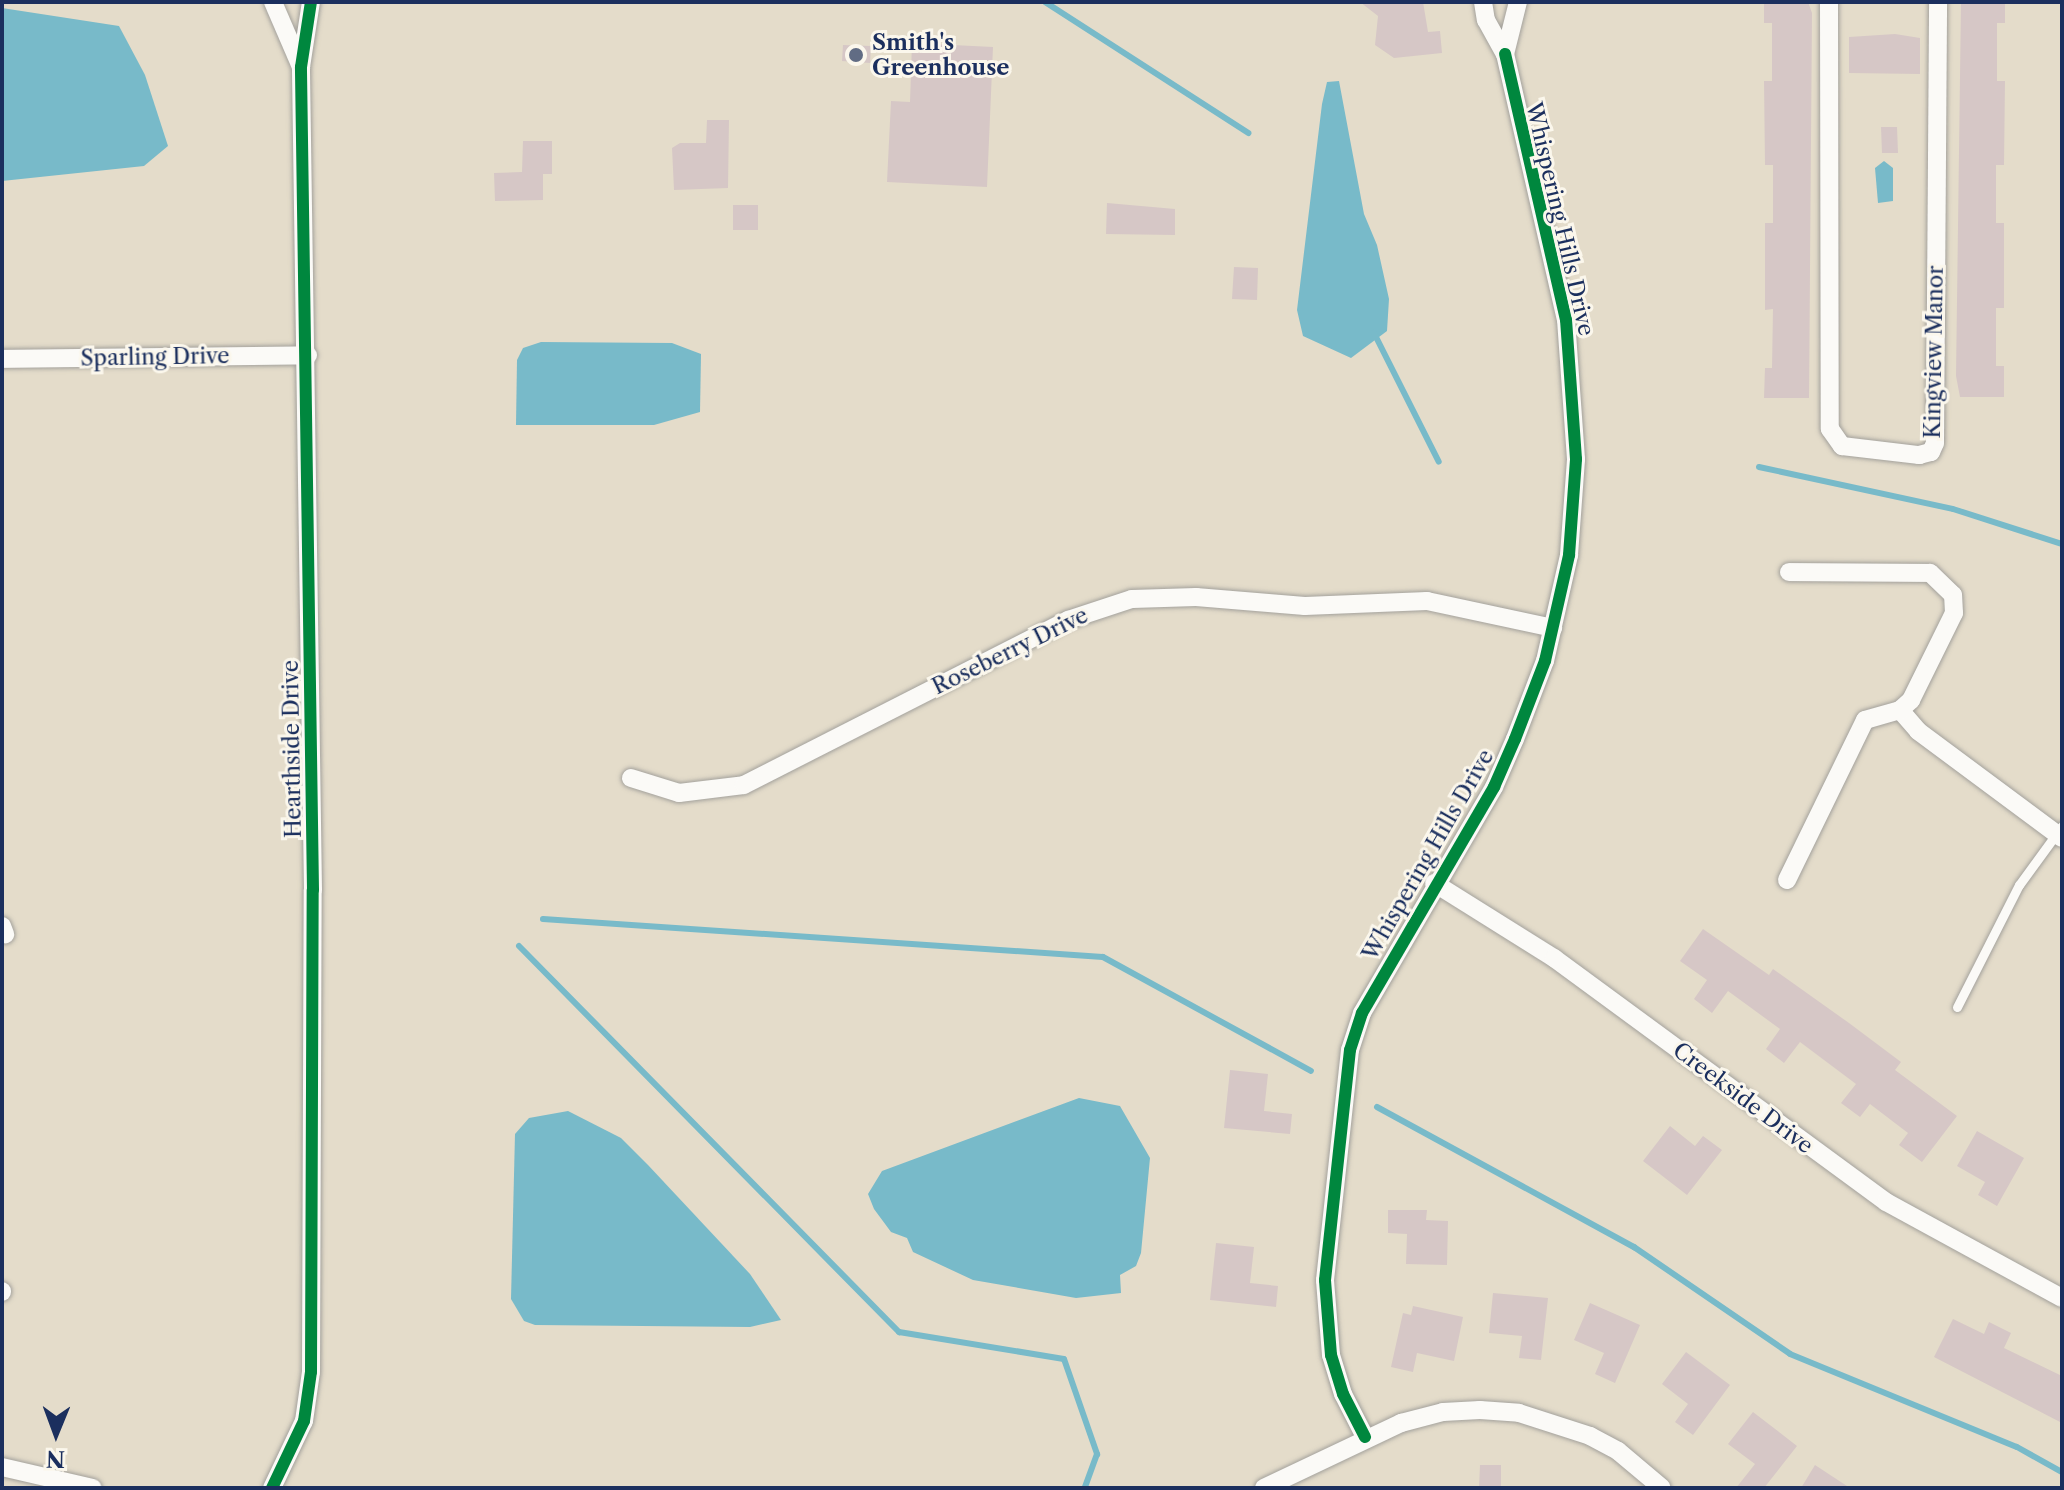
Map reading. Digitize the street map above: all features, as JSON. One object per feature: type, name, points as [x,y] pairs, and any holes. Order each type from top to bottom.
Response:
[{"type":"street","name":"Hearthside Drive","points":[[273,2],[301,67]]},
{"type":"street","name":"Hearthside Drive","points":[[272,1488],[304,1421],[311,1372],[308,355],[301,67],[311,2]]},
{"type":"street","name":"Whispering Hills Drive","points":[[1365,1437],[1343,1394],[1326,1319],[1325,1280],[1342,1098],[1362,1013],[1434,883],[1494,787],[1538,684],[1553,628],[1572,519],[1574,396],[1566,320],[1505,54],[1486,20],[1483,2]]},
{"type":"street","name":"Whispering Hills Drive","points":[[1505,54],[1518,2]]},
{"type":"street","name":"Kingview Manor","points":[[1829,2],[1830,429],[1842,446],[1919,455],[1931,452],[1935,443],[1938,2]]},
{"type":"street","name":"Sparling Drive","points":[[2,359],[308,355]]},
{"type":"street","points":[[1787,880],[1865,720],[1900,710],[1911,700],[1954,613],[1953,595],[1944,582],[1930,573],[1789,572]]},
{"type":"street","name":"Roseberry Drive","points":[[631,778],[679,793],[744,785],[1068,620],[1132,599],[1196,597],[1305,606],[1427,601],[1553,628]]},
{"type":"street","points":[[1900,710],[1918,731],[2060,832]]},
{"type":"street","name":"Creekside Drive","points":[[1434,883],[1554,958],[1886,1202],[2062,1298]]},
{"type":"street","points":[[1264,1488],[1365,1437],[1443,1412],[1519,1413],[1590,1436],[1618,1451],[1662,1488]]},
{"type":"street","points":[[2,1467],[93,1488]]},
{"type":"lane","points":[[1957,1007],[2019,885],[2060,832]]},
{"type":"water","points":[[2,8],[119,26],[145,75],[168,146],[144,166],[2,181]]},
{"type":"water","points":[[1339,81],[1364,214],[1377,245],[1389,299],[1387,331],[1351,358],[1303,336],[1297,310],[1322,104],[1327,82]]},
{"type":"water","points":[[1884,161],[1893,168],[1893,201],[1878,203],[1875,168]]},
{"type":"water","points":[[541,342],[672,343],[701,354],[700,412],[654,425],[516,425],[517,360],[523,348]]},
{"type":"water","points":[[1079,1098],[1120,1106],[1150,1158],[1141,1253],[1136,1266],[1120,1275],[1121,1293],[1076,1298],[973,1280],[913,1252],[907,1238],[891,1232],[874,1209],[868,1194],[882,1171]]},
{"type":"water","points":[[568,1111],[621,1138],[750,1274],[781,1320],[750,1327],[535,1325],[524,1321],[511,1299],[515,1134],[529,1118]]},
{"type":"building","points":[[1360,2],[1423,2],[1428,32],[1440,31],[1442,53],[1394,58],[1375,45],[1378,16]]},
{"type":"building","points":[[1764,2],[1808,2],[1812,13],[1809,398],[1764,398],[1765,368],[1772,368],[1773,309],[1765,310],[1765,223],[1773,223],[1773,165],[1765,165],[1764,81],[1772,81],[1772,23],[1764,23]]},
{"type":"building","points":[[1961,2],[2005,2],[2005,23],[1997,23],[1997,81],[2005,81],[2004,165],[1996,165],[1996,223],[2004,223],[2004,308],[1996,308],[1996,366],[2004,366],[2004,397],[1960,397],[1956,376]]},
{"type":"building","points":[[1895,34],[1920,38],[1920,74],[1849,73],[1849,37]]},
{"type":"building","points":[[912,43],[993,47],[987,187],[887,182],[891,101],[910,102]]},
{"type":"building","points":[[843,45],[871,46],[870,63],[842,61]]},
{"type":"building","points":[[707,120],[729,120],[728,188],[674,190],[672,148],[680,143],[706,143]]},
{"type":"building","points":[[1881,127],[1897,127],[1898,153],[1882,153]]},
{"type":"building","points":[[523,141],[552,141],[552,174],[543,174],[543,200],[495,201],[494,173],[522,172]]},
{"type":"building","points":[[1107,203],[1175,209],[1175,235],[1106,234]]},
{"type":"building","points":[[733,205],[758,205],[758,230],[733,230]]},
{"type":"building","points":[[1234,267],[1258,268],[1257,300],[1232,299]]},
{"type":"building","points":[[1703,929],[1769,975],[1773,969],[1849,1023],[1901,1062],[1895,1070],[1957,1116],[1922,1162],[1899,1145],[1908,1133],[1870,1104],[1860,1117],[1841,1103],[1856,1084],[1800,1042],[1784,1063],[1766,1049],[1780,1029],[1728,991],[1712,1013],[1694,999],[1707,980],[1680,961]]},
{"type":"building","points":[[1230,1070],[1268,1074],[1264,1111],[1292,1114],[1290,1134],[1224,1128]]},
{"type":"building","points":[[1670,1126],[1695,1146],[1703,1136],[1722,1150],[1687,1195],[1643,1161]]},
{"type":"building","points":[[1977,1131],[2024,1158],[1997,1206],[1978,1195],[1985,1182],[1957,1166]]},
{"type":"building","points":[[1388,1210],[1427,1210],[1426,1220],[1448,1221],[1447,1265],[1406,1264],[1407,1234],[1388,1233]]},
{"type":"building","points":[[1216,1243],[1254,1247],[1250,1283],[1278,1286],[1276,1307],[1210,1300]]},
{"type":"building","points":[[1493,1293],[1548,1298],[1541,1360],[1519,1358],[1522,1336],[1489,1333]]},
{"type":"building","points":[[1590,1303],[1640,1325],[1615,1383],[1595,1374],[1604,1353],[1574,1340]]},
{"type":"building","points":[[1413,1306],[1463,1317],[1454,1361],[1417,1353],[1413,1372],[1391,1367],[1403,1313],[1411,1315]]},
{"type":"building","points":[[1953,1319],[1984,1334],[1989,1322],[2011,1333],[2004,1348],[2062,1376],[2062,1423],[1934,1357]]},
{"type":"building","points":[[1686,1352],[1730,1385],[1693,1435],[1675,1422],[1688,1404],[1662,1384]]},
{"type":"building","points":[[1753,1412],[1797,1446],[1764,1488],[1736,1488],[1755,1464],[1728,1444]]},
{"type":"building","points":[[1480,1465],[1501,1465],[1501,1488],[1479,1488]]},
{"type":"building","points":[[1815,1465],[1850,1488],[1801,1488]]},
{"type":"waterway","points":[[1045,2],[1248,133]]},
{"type":"waterway","points":[[1374,333],[1439,462]]},
{"type":"waterway","points":[[1759,467],[1953,509],[2062,544]]},
{"type":"waterway","points":[[543,919],[1103,957],[1311,1071]]},
{"type":"waterway","points":[[519,946],[899,1332],[1064,1359],[1097,1454],[1085,1487]]},
{"type":"waterway","points":[[1377,1107],[1634,1247],[1790,1354],[2017,1447],[2062,1472]]},
{"type":"cycle path","points":[[272,1488],[304,1421],[311,1372],[313,890],[301,67],[311,2]]},
{"type":"cycle path","points":[[1365,1437],[1343,1394],[1331,1355],[1325,1280],[1350,1050],[1362,1013],[1494,787],[1545,661],[1569,555],[1576,459],[1566,320],[1505,54]]},
{"type":"place","name":"Smith's Greenhouse","points":[[856,55]]}]
